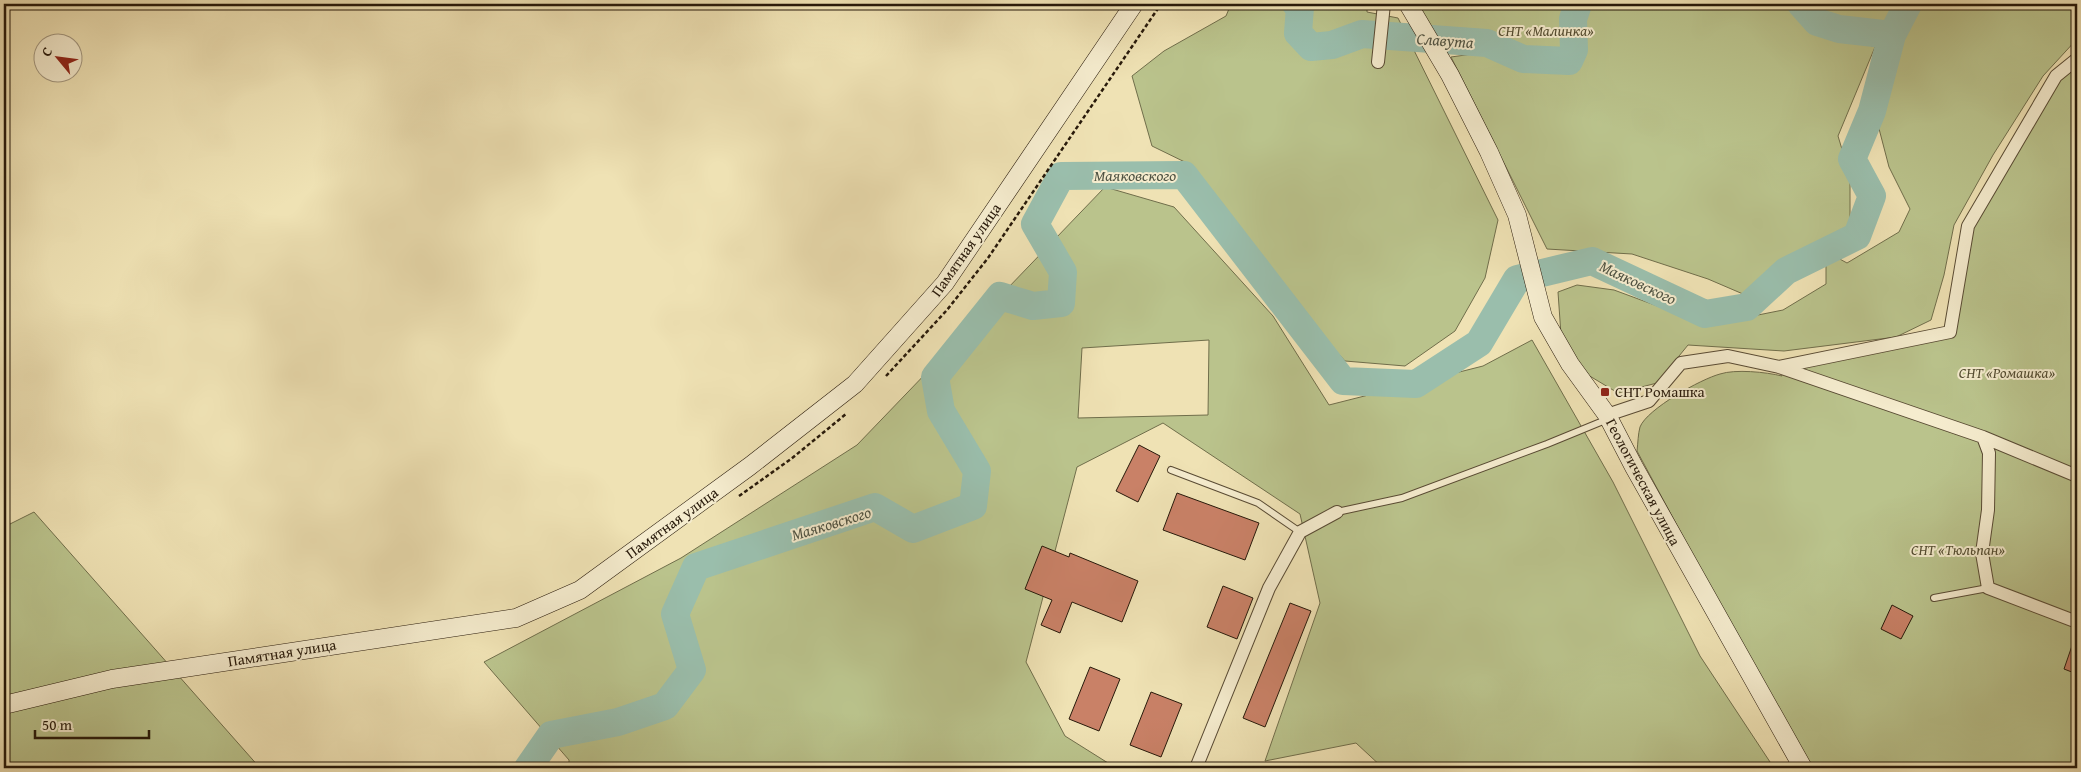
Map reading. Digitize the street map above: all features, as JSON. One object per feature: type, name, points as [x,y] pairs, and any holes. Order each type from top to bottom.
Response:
[{"type":"street","name":"Памятная улица","points":[[4,705],[112,679],[516,618],[580,590],[750,466],[855,384],[945,284],[1134,4]]},
{"type":"street","points":[[1378,62],[1384,4]]},
{"type":"street","name":"Геологическая улица","points":[[1408,4],[1450,75],[1489,152],[1517,215],[1542,317],[1570,364],[1608,417],[1634,468],[1803,768]]},
{"type":"street","points":[[1779,367],[1950,332],[1968,226],[2056,76],[2077,59]]},
{"type":"street","points":[[1608,417],[1649,401],[1681,363],[1728,356],[1779,367],[1983,437],[2077,476]]},
{"type":"street","points":[[1983,437],[1988,453],[1988,510],[1982,553],[1988,588],[2077,622]]},
{"type":"street","points":[[1196,768],[1269,588],[1300,532],[1337,512]]},
{"type":"lane","points":[[1337,512],[1402,498],[1547,444],[1608,417]]},
{"type":"lane","points":[[1171,470],[1258,502],[1300,532]]},
{"type":"lane","points":[[1934,598],[1988,588]]},
{"type":"green space","points":[[1231,4],[1367,4],[1367,12],[1398,18],[1498,220],[1485,278],[1455,331],[1405,366],[1345,361],[1315,328],[1275,277],[1193,166],[1152,146],[1132,76],[1164,51],[1226,16]]},
{"type":"green space","name":"СНТ «Малинка»","points":[[1408,4],[1589,4],[1588,9],[1590,4],[1795,4],[1808,19],[1836,34],[1875,47],[1838,136],[1850,176],[1850,230],[1800,251],[1743,294],[1708,279],[1632,254],[1547,249],[1451,57],[1480,53],[1551,67],[1578,61],[1583,20],[1578,30],[1569,61],[1523,59],[1426,33]]},
{"type":"green space","points":[[1814,4],[1913,4],[1892,35],[1839,29]]},
{"type":"green space","points":[[1923,4],[2077,4],[2077,39],[2043,76],[1993,155],[1954,225],[1944,275],[1931,320],[1896,337],[1784,351],[1688,345],[1657,383],[1618,393],[1583,372],[1561,335],[1558,292],[1577,285],[1614,290],[1687,317],[1748,317],[1783,310],[1826,284],[1826,262],[1836,257],[1847,263],[1899,232],[1910,209],[1889,167],[1877,121],[1899,45]]},
{"type":"green space","points":[[2077,59],[2077,768],[1813,768],[1736,635],[1637,451],[1640,427],[1653,412],[1675,396],[1711,377],[1726,372],[1768,373],[1782,376],[1779,367],[1950,332],[1968,226],[2056,76]]},
{"type":"green space","points":[[1105,187],[1174,207],[1273,316],[1329,405],[1483,366],[1532,340],[1613,482],[1700,656],[1774,768],[1383,768],[1356,743],[1265,761],[1320,603],[1300,514],[1163,423],[1077,467],[1026,662],[1065,736],[1116,768],[569,768],[569,760],[484,662],[681,558],[857,445]],"holes":[[[1209,340],[1208,415],[1078,418],[1082,348]]]},
{"type":"green space","points":[[34,512],[260,768],[4,768],[4,527]]},
{"type":"building","points":[[1139,445],[1160,456],[1138,502],[1116,491]]},
{"type":"building","points":[[1177,493],[1259,523],[1245,560],[1163,530]]},
{"type":"building","points":[[1042,546],[1069,557],[1070,553],[1138,581],[1122,622],[1072,602],[1060,633],[1041,625],[1052,600],[1025,589]]},
{"type":"building","points":[[1223,586],[1253,598],[1237,639],[1207,627]]},
{"type":"building","points":[[1290,603],[1311,611],[1265,727],[1243,718]]},
{"type":"building","points":[[1892,605],[1913,616],[1901,639],[1881,629]]},
{"type":"building","points":[[2075,637],[2077,637],[2077,674],[2064,669]]},
{"type":"building","points":[[1090,667],[1120,679],[1099,731],[1069,719]]},
{"type":"building","points":[[1151,692],[1182,704],[1161,757],[1130,745]]},
{"type":"waterway","name":"Славута","points":[[1296,4],[1300,7],[1298,33],[1311,47],[1332,45],[1362,34],[1487,43],[1523,59],[1569,61],[1574,50],[1573,19],[1578,4]]},
{"type":"waterway","name":"Славута","points":[[1801,4],[1817,22],[1839,29],[1892,35]]},
{"type":"waterway","name":"Маяковского","points":[[528,768],[551,735],[618,722],[665,706],[692,670],[675,614],[696,567],[875,507],[913,529],[973,506],[977,471],[941,411],[935,377],[1000,296],[1033,306],[1061,303],[1063,272],[1035,224],[1061,176],[1184,175],[1343,381],[1416,384],[1479,343],[1517,279],[1592,261],[1705,314],[1747,307],[1786,271],[1857,236],[1872,196],[1852,159],[1872,111],[1892,35],[1908,4]]},
{"type":"place","name":"СНТ Ромашка","points":[[1605,392]]},
{"type":"park label","name":"СНТ «Ромашка»","points":[[2007,373]]},
{"type":"park label","name":"СНТ «Тюльпан»","points":[[1958,550]]}]
